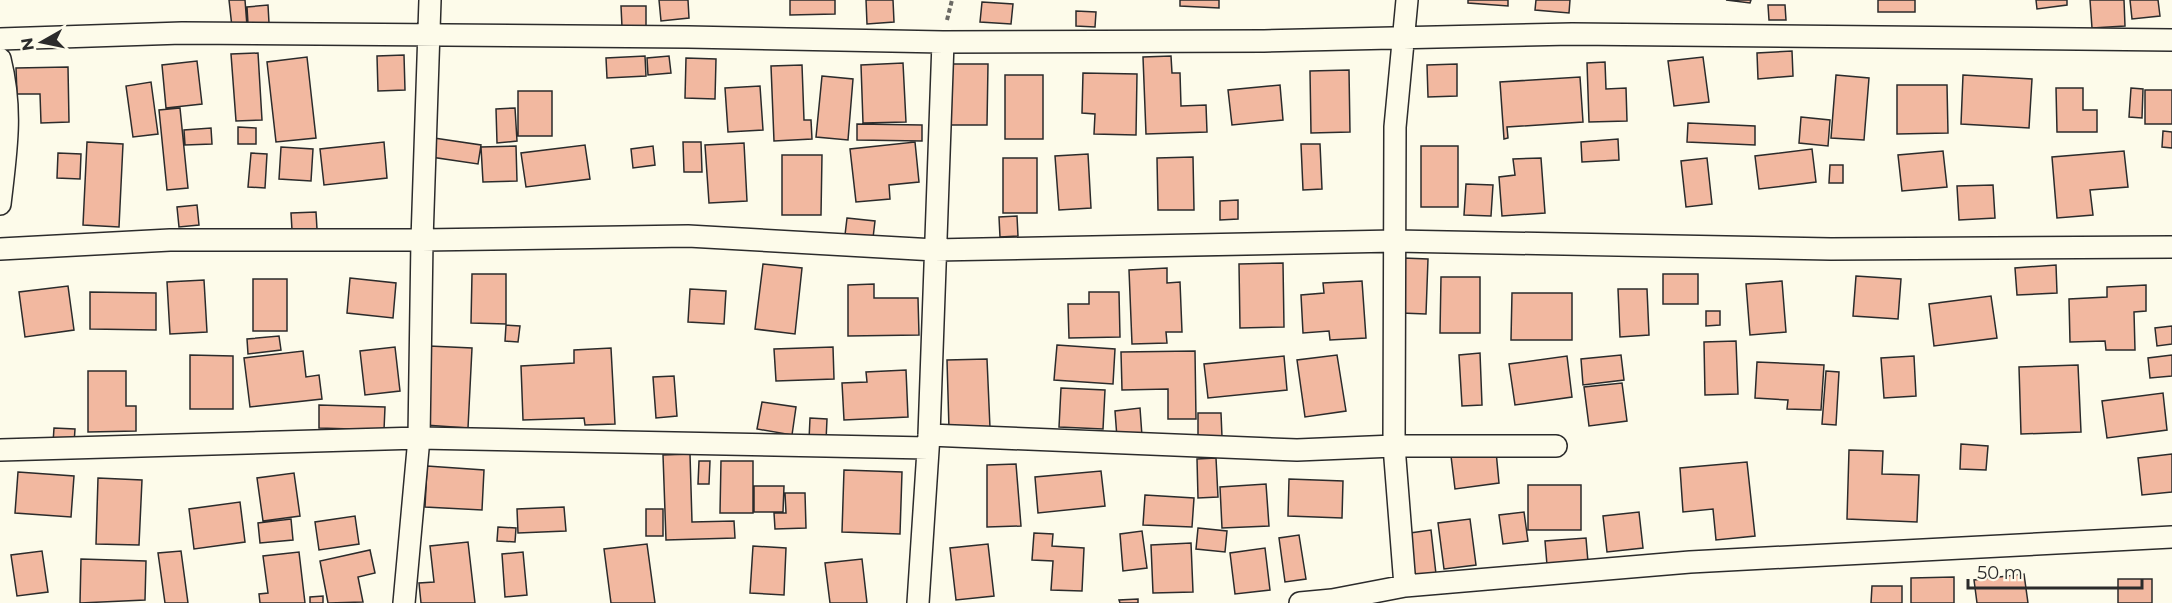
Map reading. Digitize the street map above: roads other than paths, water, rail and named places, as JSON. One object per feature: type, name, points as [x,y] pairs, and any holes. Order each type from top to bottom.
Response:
[{"type":"street","points":[[405,603],[419,438],[422,240],[430,0]]},
{"type":"street","points":[[1405,586],[1394,446],[1395,126],[1407,0]]},
{"type":"street","points":[[0,39],[182,33],[428,34],[943,42],[1404,39],[1583,34],[2172,40]]},
{"type":"street","points":[[918,603],[928,441],[943,42]]},
{"type":"street","points":[[0,59],[7,88],[9,123],[0,204]]},
{"type":"street","points":[[0,249],[170,240],[422,240],[688,236],[935,250],[1395,241],[1831,249],[2172,248]]},
{"type":"street","points":[[0,450],[419,438],[928,441],[1264,449],[1556,446]]},
{"type":"street","points":[[1300,603],[1331,601],[1405,586],[1701,561],[2172,537]]}]
